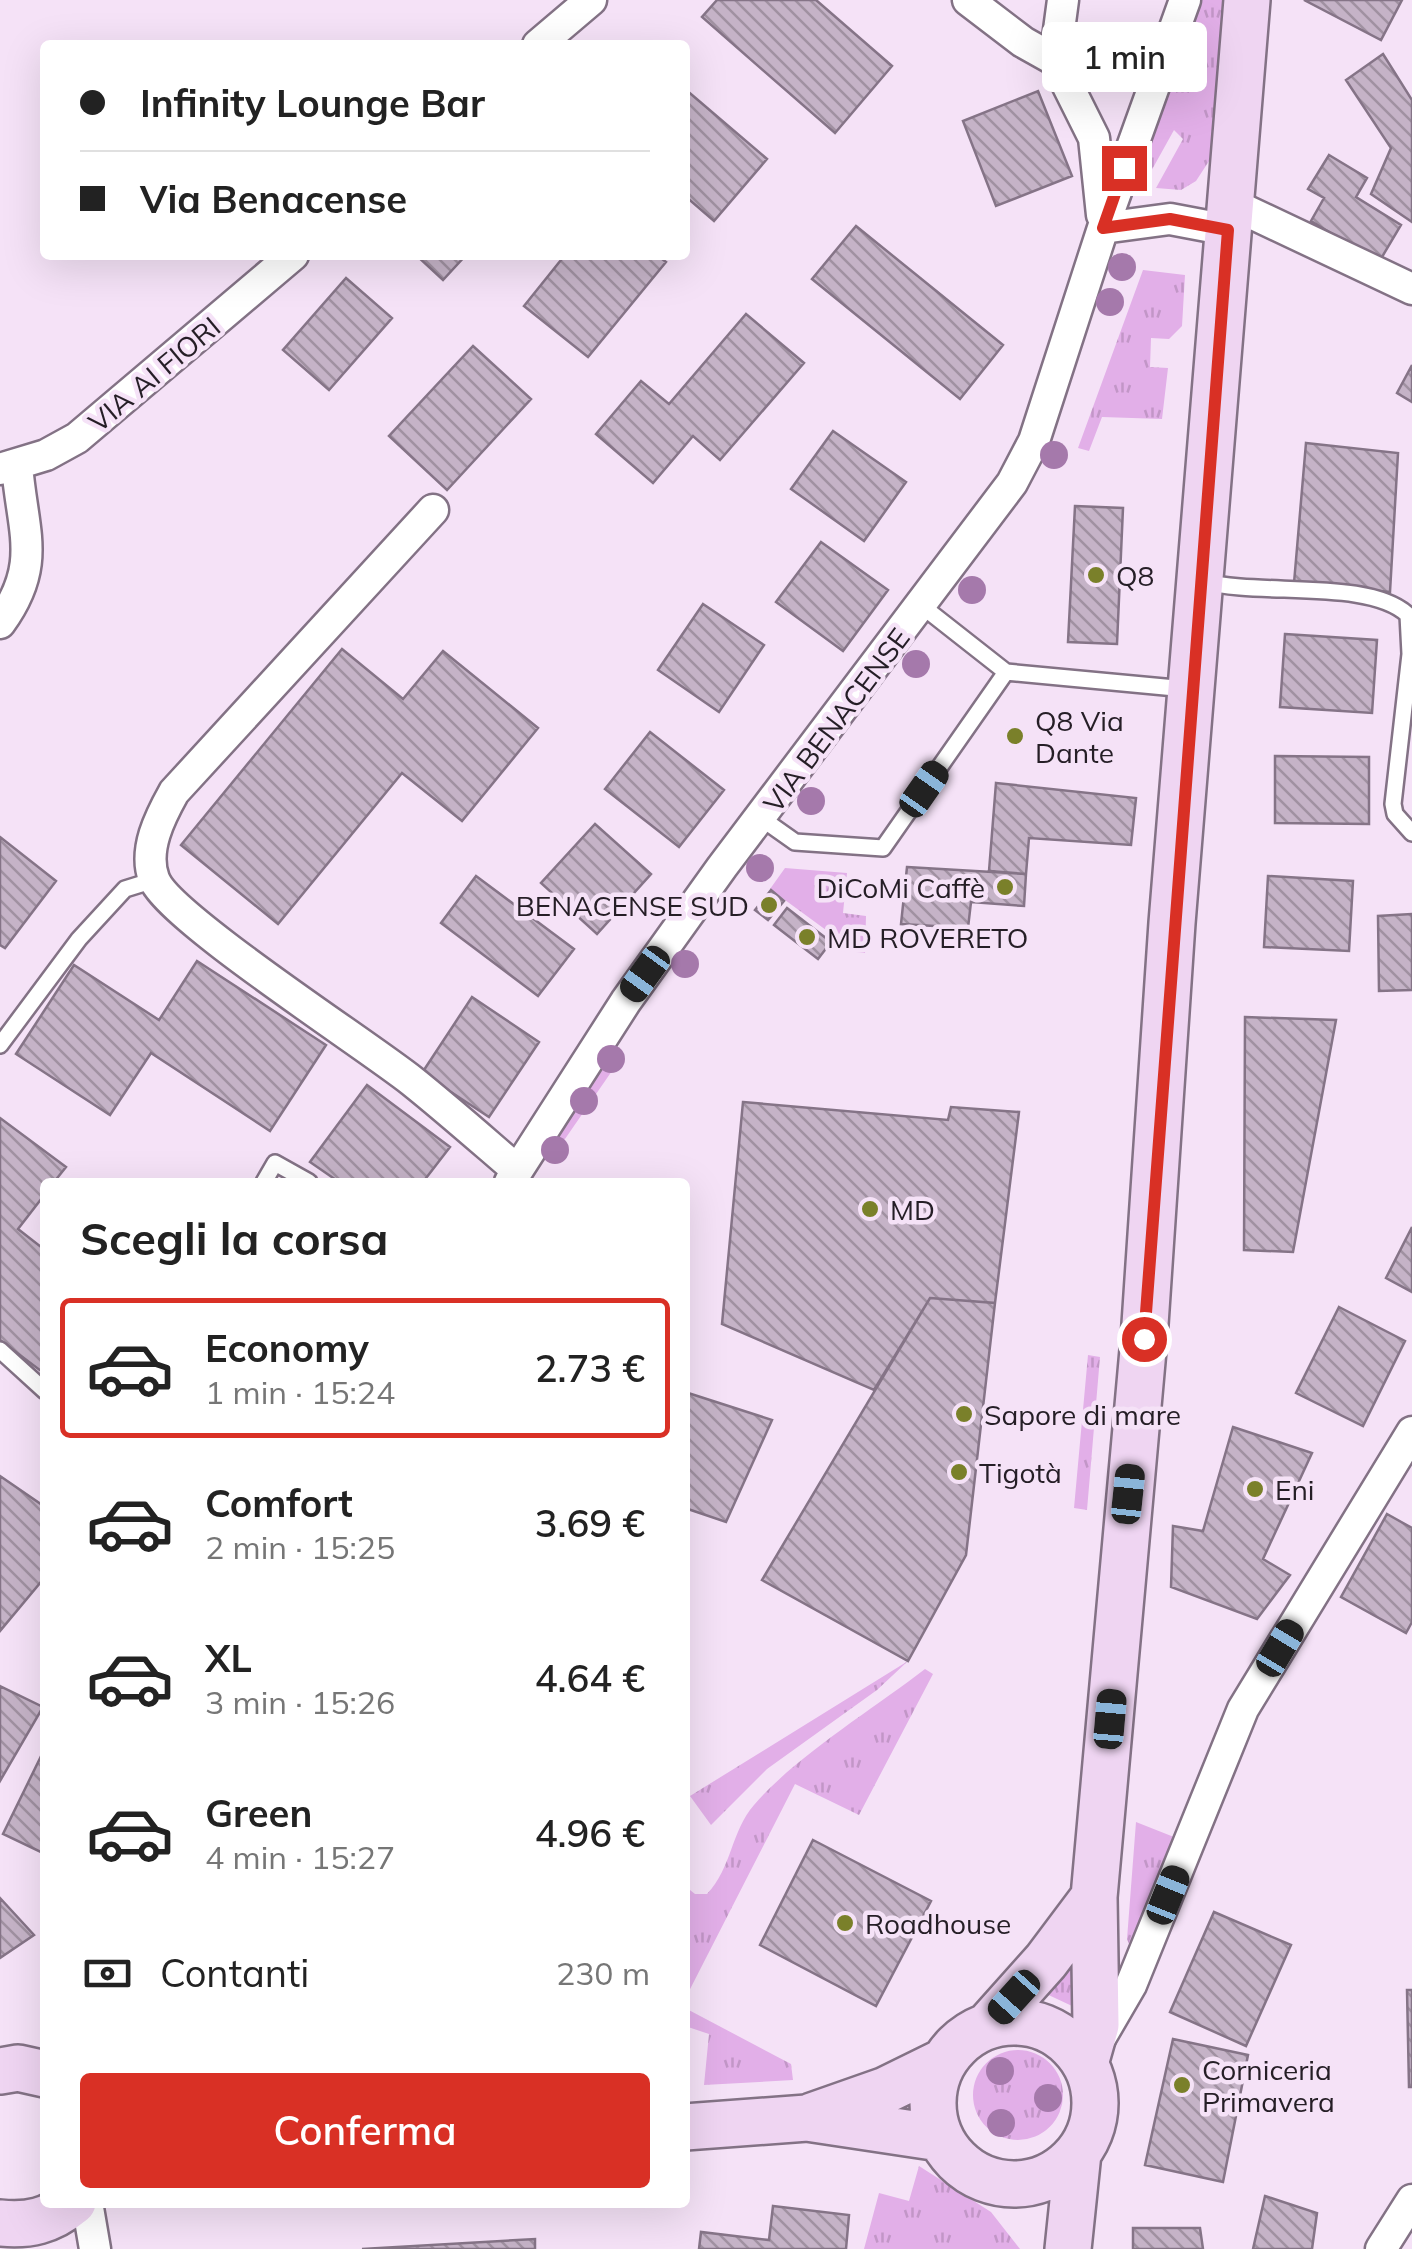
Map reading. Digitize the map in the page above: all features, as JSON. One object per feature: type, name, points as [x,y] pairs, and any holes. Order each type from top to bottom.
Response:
[{"type":"main road","points":[[1085,2064],[1096,2025],[1094,1896],[1145,1324],[1190,690],[1247,0]]},
{"type":"main road","points":[[988,2026],[1046,1962],[1094,1896]]},
{"type":"main road","points":[[1010,2022],[1054,2032],[1085,2064],[1094,2086],[1096,2110],[1090,2133],[1078,2154],[1059,2172],[1036,2182],[1010,2185],[968,2172],[940,2138],[933,2090],[944,2062],[968,2035],[1010,2022]]},
{"type":"main road","points":[[807,2118],[886,2090],[944,2062]]},
{"type":"main road","points":[[690,2127],[807,2118],[940,2138]]},
{"type":"main road","points":[[1068,2244],[1078,2154]]},
{"type":"main road","points":[[1010,2185],[1068,2244]]},
{"type":"main road","points":[[0,2223],[22,2225],[69,2208]]},
{"type":"street","points":[[544,40],[591,0]]},
{"type":"street","points":[[968,0],[1023,42],[1055,60],[1094,138],[1103,228],[1229,216],[1412,289]]},
{"type":"street","points":[[1055,60],[1063,0]]},
{"type":"street","name":"VIA BENACENSE","points":[[513,1176],[626,1001],[1012,483],[1034,440],[1103,228],[1185,0]]},
{"type":"street","name":"VIA AI FIORI","points":[[8,467],[46,455],[100,420],[287,260]]},
{"type":"street","points":[[0,623],[24,586],[29,565],[8,467]]},
{"type":"street","points":[[433,510],[174,792],[159,819],[152,848],[154,880],[184,916],[412,1081],[513,1176]]},
{"type":"street","points":[[1085,2064],[1132,1985],[1243,1710],[1412,1432]]},
{"type":"street","points":[[1381,2249],[1412,2200]]},
{"type":"street","points":[[69,2208],[83,2249]]},
{"type":"street","points":[[69,2208],[95,2249]]},
{"type":"lane","points":[[1200,580],[1230,589],[1298,590],[1374,598],[1398,605],[1408,615],[1410,654],[1393,804],[1395,814],[1412,833]]},
{"type":"lane","points":[[922,606],[1006,672],[1190,690]]},
{"type":"lane","points":[[761,818],[795,842],[883,848],[1006,672]]},
{"type":"lane","points":[[0,1045],[78,940],[125,889],[154,880]]},
{"type":"lane","points":[[266,1178],[275,1163],[302,1178]]},
{"type":"lane","points":[[0,1350],[40,1386]]},
{"type":"green space","points":[[1201,0],[1225,0],[1211,158],[1196,181],[1181,190],[1156,188],[1183,139],[1174,130],[1149,175],[1140,151],[1194,7]]},
{"type":"green space","points":[[1143,270],[1185,275],[1182,326],[1169,339],[1151,338],[1150,367],[1168,368],[1162,419],[1102,417],[1089,451],[1078,448]]},
{"type":"green space","points":[[785,868],[847,873],[843,913],[866,916],[865,953],[856,952],[770,889]]},
{"type":"green space","points":[[611,1048],[623,1055],[556,1152],[552,1146]]},
{"type":"green space","points":[[1088,1355],[1100,1357],[1087,1510],[1074,1508]]},
{"type":"green space","points":[[908,1661],[877,1690],[767,1769],[711,1825],[690,1796]]},
{"type":"green space","points":[[925,1669],[933,1674],[859,1815],[795,1784],[690,1989],[690,1890],[707,1894],[722,1873],[746,1815],[812,1751]]},
{"type":"green space","points":[[1136,1822],[1179,1839],[1132,1952],[1127,1939]]},
{"type":"green space","points":[[1085,1920],[1087,2013],[1040,1991]]},
{"type":"green space","points":[[690,2011],[791,2064],[793,2080],[704,2085],[709,2034],[690,2028]]},
{"type":"green space","points":[[1018,2050],[1035,2053],[1050,2063],[1060,2078],[1060,2112],[1050,2127],[1035,2137],[1018,2140],[1001,2137],[986,2127],[976,2112],[973,2095],[976,2078],[986,2063],[1001,2053]]},
{"type":"green space","points":[[919,2166],[991,2212],[1020,2249],[864,2249],[879,2193],[909,2201]]},
{"type":"building","points":[[717,0],[816,0],[892,66],[835,133],[702,17]]},
{"type":"building","points":[[1304,0],[1402,0],[1381,40]]},
{"type":"building","points":[[1383,54],[1412,100],[1412,222],[1371,194],[1391,148],[1346,80]]},
{"type":"building","points":[[1038,91],[1072,176],[996,206],[963,121]]},
{"type":"building","points":[[690,93],[767,159],[714,221],[690,200]]},
{"type":"building","points":[[1329,155],[1367,178],[1356,197],[1401,225],[1379,262],[1311,221],[1324,198],[1308,189]]},
{"type":"building","points":[[856,226],[1003,345],[960,399],[812,279]]},
{"type":"building","points":[[421,260],[461,260],[443,280]]},
{"type":"building","points":[[561,260],[666,262],[588,357],[524,306]]},
{"type":"building","points":[[346,278],[392,318],[329,390],[283,350]]},
{"type":"building","points":[[746,314],[804,363],[720,460],[693,436],[653,483],[596,434],[641,381],[669,404]]},
{"type":"building","points":[[473,346],[531,399],[447,490],[389,436]]},
{"type":"building","points":[[1412,365],[1412,402],[1397,393]]},
{"type":"building","points":[[833,431],[906,482],[864,541],[791,489]]},
{"type":"building","points":[[1306,443],[1398,453],[1390,592],[1294,583]]},
{"type":"building","name":"Q8","points":[[1075,506],[1123,508],[1117,644],[1068,642]]},
{"type":"building","points":[[821,542],[888,590],[843,651],[776,602]]},
{"type":"building","points":[[703,604],[764,645],[719,712],[658,670]]},
{"type":"building","points":[[1285,634],[1377,640],[1372,713],[1280,707]]},
{"type":"building","points":[[342,649],[403,699],[443,651],[538,728],[462,821],[402,773],[278,924],[181,845]]},
{"type":"building","points":[[650,732],[724,790],[679,847],[605,789]]},
{"type":"building","points":[[1275,756],[1369,757],[1369,824],[1275,823]]},
{"type":"building","points":[[996,783],[1136,798],[1131,845],[1029,838],[1026,874],[989,871]]},
{"type":"building","points":[[595,824],[651,874],[597,934],[541,883]]},
{"type":"building","points":[[0,837],[56,881],[5,948],[0,945]]},
{"type":"building","points":[[907,867],[1026,874],[1024,906],[971,902],[968,928],[901,924]]},
{"type":"building","points":[[476,876],[574,949],[538,996],[441,923]]},
{"type":"building","points":[[1268,876],[1353,881],[1349,951],[1264,947]]},
{"type":"building","name":"BENACENSE SUD","points":[[771,890],[784,901],[768,920],[755,910]]},
{"type":"building","name":"MD ROVERETO","points":[[787,908],[831,942],[818,959],[774,925]]},
{"type":"building","points":[[1412,914],[1412,990],[1379,991],[1378,916]]},
{"type":"building","points":[[197,961],[326,1045],[270,1131],[151,1053],[110,1115],[16,1054],[74,965],[159,1020]]},
{"type":"building","points":[[472,997],[539,1042],[489,1117],[422,1073]]},
{"type":"building","points":[[1245,1017],[1336,1020],[1293,1252],[1244,1250]]},
{"type":"building","points":[[367,1085],[450,1147],[426,1178],[333,1178],[310,1162]]},
{"type":"building","name":"MD","points":[[743,1102],[948,1120],[951,1107],[1019,1112],[995,1303],[930,1298],[874,1390],[722,1324]]},
{"type":"building","points":[[0,1118],[66,1167],[57,1178],[40,1178],[40,1200],[18,1229],[40,1246],[40,1370],[0,1340]]},
{"type":"building","points":[[1412,1227],[1412,1292],[1386,1278]]},
{"type":"building","points":[[930,1298],[995,1303],[966,1555],[908,1661],[762,1580]]},
{"type":"building","points":[[1339,1307],[1405,1341],[1363,1426],[1296,1393]]},
{"type":"building","points":[[690,1394],[772,1420],[726,1522],[690,1510]]},
{"type":"building","name":"Eni","points":[[1233,1427],[1312,1453],[1263,1559],[1290,1575],[1257,1619],[1171,1587],[1173,1526],[1203,1531]]},
{"type":"building","points":[[0,1476],[40,1504],[40,1583],[0,1631]]},
{"type":"building","points":[[1387,1514],[1412,1528],[1412,1622],[1406,1633],[1341,1597]]},
{"type":"building","points":[[0,1686],[40,1706],[40,1712],[0,1781]]},
{"type":"building","points":[[40,1758],[40,1852],[3,1834]]},
{"type":"building","name":"Roadhouse","points":[[813,1840],[931,1901],[876,2006],[760,1945]]},
{"type":"building","points":[[0,1898],[34,1935],[0,1958]]},
{"type":"building","points":[[1214,1912],[1291,1945],[1246,2046],[1170,2012]]},
{"type":"building","points":[[1407,1990],[1412,1990],[1412,2087],[1409,2087]]},
{"type":"building","points":[[1173,2039],[1248,2055],[1223,2182],[1145,2165]]},
{"type":"building","points":[[1265,2196],[1317,2213],[1312,2249],[1253,2249]]},
{"type":"building","points":[[773,2206],[849,2215],[846,2249],[699,2249],[701,2232],[769,2240]]},
{"type":"building","points":[[1133,2228],[1200,2228],[1203,2249],[1133,2249]]},
{"type":"building","points":[[535,2239],[535,2249],[362,2249]]},
{"type":"place","name":"Q8","points":[[1096,575]]},
{"type":"place","name":"Q8 Via Dante","points":[[1015,736]]},
{"type":"place","name":"DiCoMi Caffè","points":[[1005,887]]},
{"type":"place","name":"BENACENSE SUD","points":[[769,905]]},
{"type":"place","name":"MD ROVERETO","points":[[807,937]]},
{"type":"place","name":"MD","points":[[870,1209]]},
{"type":"place","name":"Sapore di mare","points":[[964,1414]]},
{"type":"place","name":"Tigotà","points":[[959,1472]]},
{"type":"place","name":"Eni","points":[[1255,1489]]},
{"type":"place","name":"Roadhouse","points":[[845,1923]]},
{"type":"place","name":"Corniceria Primavera","points":[[1182,2085]]},
{"type":"route","points":[[1124,168],[1103,228],[1170,219],[1228,230],[1172,924],[1144,1339]]}]
